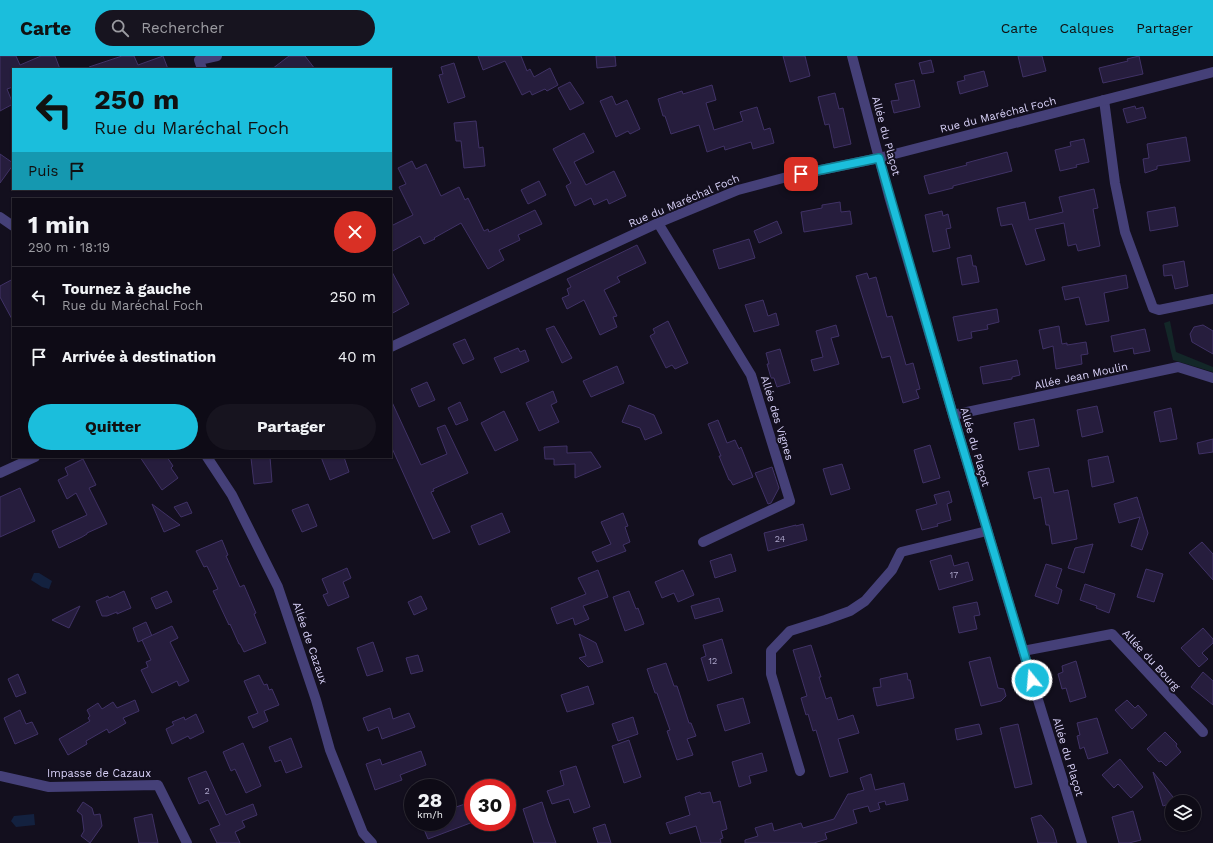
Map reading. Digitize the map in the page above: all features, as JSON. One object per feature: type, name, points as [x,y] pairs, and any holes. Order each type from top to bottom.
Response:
[{"type":"street","points":[[202,68],[199,60],[217,56]]},
{"type":"street","name":"Allée du Plaçot","points":[[852,56],[879,158],[953,415],[1082,843]]},
{"type":"street","name":"Rue du Maréchal Foch","points":[[392,346],[658,223],[738,190],[787,177],[879,158],[1213,72]]},
{"type":"street","points":[[1104,100],[1115,183],[1125,232],[1153,308],[1159,310],[1213,299]]},
{"type":"street","points":[[0,217],[12,225]]},
{"type":"street","name":"Allée des Vignes","points":[[658,223],[750,375],[790,501],[703,542]]},
{"type":"street","name":"Allée Jean Moulin","points":[[953,415],[1178,367],[1213,378]]},
{"type":"street","points":[[0,473],[33,458]]},
{"type":"street","name":"Allée de Cazaux","points":[[208,458],[232,495],[278,587],[316,700],[330,750],[363,832],[372,843]]},
{"type":"street","points":[[800,771],[770,674],[771,651],[790,632],[850,611],[865,601],[892,570],[901,552],[987,531]]},
{"type":"street","name":"Allée du Bourg","points":[[1023,651],[1112,634],[1203,732]]},
{"type":"street","name":"Impasse de Cazaux","points":[[0,776],[49,787],[158,785],[187,843]]},
{"type":"green space","points":[[1170,321],[1176,352],[1213,367],[1213,372],[1173,360],[1164,323]]},
{"type":"water","points":[[34,573],[39,573],[52,581],[49,589],[42,587],[31,580]]},
{"type":"water","points":[[34,814],[35,825],[16,827],[11,821],[14,816]]},
{"type":"building","points":[[0,56],[16,56],[20,65],[41,56],[55,56],[60,68],[12,68],[12,87],[7,89],[12,105],[0,111]]},
{"type":"building","points":[[122,56],[134,56],[138,65],[163,56],[168,68],[90,68]]},
{"type":"building","points":[[289,56],[305,56],[314,68],[273,68]]},
{"type":"building","points":[[478,56],[521,56],[527,71],[530,69],[534,77],[550,68],[558,85],[547,91],[545,89],[532,95],[530,91],[522,95],[505,61],[483,70]]},
{"type":"building","points":[[596,56],[615,56],[616,66],[597,68]]},
{"type":"building","points":[[783,56],[805,56],[810,76],[790,82]]},
{"type":"building","points":[[1018,56],[1042,56],[1046,71],[1023,77]]},
{"type":"building","points":[[1139,56],[1143,74],[1103,83],[1099,68],[1128,61],[1127,59]]},
{"type":"building","points":[[931,60],[934,72],[922,74],[919,63]]},
{"type":"building","points":[[454,63],[465,97],[448,103],[439,75],[443,74],[441,67]]},
{"type":"building","points":[[984,71],[988,86],[960,94],[957,82],[965,80],[964,76]]},
{"type":"building","points":[[914,80],[920,107],[894,113],[891,101],[899,100],[895,84]]},
{"type":"building","points":[[570,82],[584,103],[570,110],[558,88]]},
{"type":"building","points":[[712,85],[716,100],[706,103],[714,130],[743,121],[740,112],[757,107],[764,130],[770,128],[774,143],[753,149],[751,142],[725,150],[724,146],[707,152],[699,125],[671,134],[665,116],[663,116],[658,99],[682,91],[683,94]]},
{"type":"building","points":[[835,93],[839,109],[843,108],[851,144],[834,148],[829,124],[825,125],[818,97]]},
{"type":"building","points":[[612,96],[616,105],[627,100],[640,129],[630,134],[628,131],[616,137],[600,101]]},
{"type":"building","points":[[1135,106],[1136,109],[1143,107],[1146,118],[1127,123],[1123,109]]},
{"type":"building","points":[[476,121],[479,148],[483,147],[485,166],[464,168],[461,141],[456,141],[454,123]]},
{"type":"building","points":[[584,133],[594,152],[574,162],[586,185],[614,171],[626,196],[609,204],[607,199],[594,205],[591,198],[575,206],[566,186],[571,183],[553,149]]},
{"type":"building","points":[[1186,137],[1190,161],[1157,166],[1157,169],[1145,173],[1143,159],[1149,158],[1147,144]]},
{"type":"building","points":[[1084,139],[1089,162],[1076,165],[1077,167],[1060,171],[1055,150],[1071,146],[1070,142]]},
{"type":"building","points":[[1007,152],[1012,171],[953,186],[953,188],[929,194],[924,176],[967,165],[966,163]]},
{"type":"building","points":[[0,154],[12,162],[12,166],[0,183]]},
{"type":"building","points":[[412,161],[416,169],[426,164],[441,196],[459,187],[465,200],[468,198],[484,231],[488,229],[489,232],[535,210],[542,224],[518,235],[520,240],[499,250],[504,260],[488,269],[461,223],[424,244],[420,236],[392,251],[392,226],[413,215],[399,187],[406,184],[398,168]]},
{"type":"building","points":[[539,181],[546,195],[528,204],[521,190]]},
{"type":"building","points":[[1094,189],[1098,208],[1093,209],[1100,246],[1078,251],[1076,244],[1068,246],[1064,223],[1035,229],[1045,260],[1026,265],[1012,224],[1001,226],[997,208],[1025,202],[1029,220],[1063,212],[1059,197]]},
{"type":"building","points":[[840,202],[841,212],[850,211],[852,224],[804,232],[801,212],[822,208],[822,205]]},
{"type":"building","points":[[1175,207],[1178,226],[1150,231],[1147,212]]},
{"type":"building","points":[[942,211],[943,216],[948,214],[951,228],[946,229],[950,248],[933,252],[925,215]]},
{"type":"building","points":[[777,221],[782,233],[759,243],[754,231]]},
{"type":"building","points":[[749,239],[755,258],[719,269],[713,250]]},
{"type":"building","points":[[637,245],[646,263],[617,277],[620,282],[604,290],[617,316],[613,317],[617,327],[600,335],[584,300],[567,309],[562,298],[569,295],[567,289],[571,287],[567,279]]},
{"type":"building","points":[[971,255],[973,266],[976,266],[979,282],[962,285],[957,258]]},
{"type":"building","points":[[1184,261],[1188,286],[1175,289],[1172,275],[1164,276],[1163,265]]},
{"type":"building","points":[[392,272],[409,304],[392,313]]},
{"type":"building","points":[[867,273],[869,279],[876,277],[887,317],[892,316],[906,365],[913,363],[920,389],[916,390],[919,398],[903,403],[890,356],[882,358],[856,276]]},
{"type":"building","points":[[1126,275],[1128,288],[1104,293],[1109,321],[1086,325],[1079,297],[1065,300],[1062,287]]},
{"type":"building","points":[[12,280],[12,319],[0,297],[0,286]]},
{"type":"building","points":[[763,300],[768,316],[776,313],[779,325],[754,332],[745,305]]},
{"type":"building","points":[[997,309],[999,322],[987,325],[988,329],[971,332],[972,338],[958,341],[953,317]]},
{"type":"building","points":[[668,321],[688,363],[675,369],[672,365],[666,368],[650,336],[655,333],[653,329]]},
{"type":"building","points":[[836,325],[839,336],[831,338],[839,364],[814,371],[811,360],[823,357],[816,331]]},
{"type":"building","points":[[1203,325],[1213,331],[1213,354],[1192,342],[1190,334],[1194,327]]},
{"type":"building","points":[[554,326],[572,358],[562,363],[546,329]]},
{"type":"building","points":[[1059,326],[1062,344],[1067,343],[1067,345],[1086,342],[1088,354],[1081,355],[1082,364],[1056,369],[1053,346],[1043,349],[1039,330]]},
{"type":"building","points":[[1145,329],[1150,351],[1134,354],[1133,348],[1114,352],[1111,336]]},
{"type":"building","points":[[465,339],[474,359],[463,364],[453,344]]},
{"type":"building","points":[[518,348],[520,352],[525,350],[529,361],[501,373],[494,358]]},
{"type":"building","points":[[780,349],[790,383],[777,387],[774,378],[771,378],[766,353]]},
{"type":"building","points":[[1017,360],[1020,375],[1012,377],[1012,379],[983,384],[980,367]]},
{"type":"building","points":[[617,366],[624,383],[591,397],[583,381]]},
{"type":"building","points":[[427,382],[435,400],[419,407],[411,389]]},
{"type":"building","points":[[553,391],[557,402],[551,405],[559,422],[539,431],[526,403]]},
{"type":"building","points":[[392,402],[421,465],[447,454],[437,428],[445,425],[468,473],[433,489],[434,491],[431,492],[450,532],[433,539],[392,448]]},
{"type":"building","points":[[460,402],[468,420],[456,425],[448,408]]},
{"type":"building","points":[[629,405],[654,415],[662,433],[645,440],[640,428],[622,422]]},
{"type":"building","points":[[1097,406],[1103,432],[1082,437],[1077,410]]},
{"type":"building","points":[[1171,408],[1177,439],[1160,442],[1154,412]]},
{"type":"building","points":[[504,411],[518,440],[495,451],[481,423]]},
{"type":"building","points":[[1034,419],[1039,446],[1019,450],[1014,423]]},
{"type":"building","points":[[718,420],[727,443],[735,440],[739,449],[741,447],[753,477],[733,485],[729,480],[708,424]]},
{"type":"building","points":[[1213,439],[1213,452],[1199,454],[1197,443]]},
{"type":"building","points":[[930,445],[940,478],[923,483],[914,450]]},
{"type":"building","points":[[567,446],[567,453],[591,452],[601,467],[575,478],[575,464],[554,465],[554,459],[545,459],[544,447]]},
{"type":"building","points":[[1108,456],[1114,482],[1092,487],[1088,460]]},
{"type":"building","points":[[141,458],[168,458],[173,466],[171,468],[178,478],[162,490]]},
{"type":"building","points":[[251,458],[270,458],[272,482],[254,484]]},
{"type":"building","points":[[321,458],[344,458],[349,472],[330,480]]},
{"type":"building","points":[[83,459],[96,485],[89,488],[107,524],[59,548],[52,531],[87,515],[76,493],[67,499],[58,480],[68,475],[65,468]]},
{"type":"building","points":[[842,464],[850,489],[831,495],[823,469]]},
{"type":"building","points":[[772,467],[779,488],[771,503],[768,504],[755,473]]},
{"type":"building","points":[[1049,468],[1054,493],[1068,490],[1077,539],[1052,544],[1049,525],[1046,525],[1041,497],[1034,499],[1028,472]]},
{"type":"building","points":[[20,488],[35,521],[0,537],[0,497]]},
{"type":"building","points":[[949,491],[952,502],[947,504],[951,520],[937,524],[938,526],[922,530],[916,510],[937,504],[934,495]]},
{"type":"building","points":[[1137,497],[1148,533],[1142,550],[1131,546],[1140,517],[1119,523],[1114,504]]},
{"type":"building","points":[[187,502],[192,513],[181,517],[174,507]]},
{"type":"building","points":[[152,504],[180,525],[164,532]]},
{"type":"building","points":[[308,504],[317,526],[302,532],[292,510]]},
{"type":"building","points":[[502,513],[510,532],[479,545],[471,526]]},
{"type":"building","points":[[623,513],[628,526],[625,527],[630,542],[623,545],[626,551],[597,562],[592,552],[611,544],[601,522]]},
{"type":"building","points":[[803,524],[807,540],[768,551],[764,533]]},
{"type":"building","points":[[222,540],[228,555],[226,556],[240,587],[244,585],[256,613],[254,614],[266,643],[244,652],[213,591],[218,589],[207,566],[204,567],[196,551]]},
{"type":"building","points":[[1202,542],[1213,554],[1213,580],[1189,553]]},
{"type":"building","points":[[1093,544],[1084,573],[1068,568],[1075,548]]},
{"type":"building","points":[[731,554],[736,571],[715,578],[710,561]]},
{"type":"building","points":[[951,555],[954,566],[968,562],[973,580],[939,590],[930,561]]},
{"type":"building","points":[[1046,564],[1062,569],[1056,587],[1062,590],[1058,604],[1035,596]]},
{"type":"building","points":[[347,568],[351,578],[343,582],[349,597],[328,606],[323,595],[328,593],[322,579]]},
{"type":"building","points":[[1146,569],[1163,574],[1154,602],[1137,597]]},
{"type":"building","points":[[598,570],[608,597],[583,606],[589,619],[575,625],[573,618],[557,624],[551,608],[586,594],[578,578]]},
{"type":"building","points":[[683,570],[694,595],[678,602],[674,593],[662,598],[655,582]]},
{"type":"building","points":[[1085,584],[1115,594],[1109,613],[1096,608],[1097,606],[1080,600]]},
{"type":"building","points":[[124,591],[131,608],[117,614],[117,612],[107,616],[102,616],[96,601],[108,596],[109,598]]},
{"type":"building","points":[[167,591],[172,602],[156,609],[151,598]]},
{"type":"building","points":[[629,591],[644,624],[625,631],[613,597]]},
{"type":"building","points":[[421,596],[427,609],[414,615],[408,602]]},
{"type":"building","points":[[719,598],[723,611],[695,619],[691,606]]},
{"type":"building","points":[[977,602],[980,615],[974,616],[977,629],[959,633],[953,607]]},
{"type":"building","points":[[80,606],[69,628],[52,620]]},
{"type":"building","points":[[146,622],[152,636],[138,642],[133,628]]},
{"type":"building","points":[[172,626],[178,638],[170,642],[189,681],[179,686],[177,681],[152,693],[141,670],[148,667],[146,662],[151,660],[142,640]]},
{"type":"building","points":[[1203,628],[1213,639],[1213,643],[1202,653],[1208,659],[1199,667],[1181,648]]},
{"type":"building","points":[[579,634],[596,643],[603,662],[588,667],[579,658],[586,656]]},
{"type":"building","points":[[722,639],[732,673],[708,681],[701,658],[706,656],[703,645]]},
{"type":"building","points":[[373,642],[383,671],[367,676],[357,648]]},
{"type":"building","points":[[811,645],[826,699],[831,697],[838,720],[853,715],[859,733],[838,739],[848,772],[830,777],[816,730],[813,731],[808,714],[806,715],[803,705],[801,698],[807,696],[793,650]]},
{"type":"building","points":[[418,655],[423,671],[411,674],[406,658]]},
{"type":"building","points":[[990,657],[998,688],[1004,689],[1006,696],[1001,701],[981,706],[969,662]]},
{"type":"building","points":[[1076,661],[1086,697],[1070,702],[1066,688],[1062,689],[1058,674],[1063,672],[1062,666]]},
{"type":"building","points":[[666,663],[674,686],[677,686],[689,723],[691,723],[696,736],[687,739],[693,755],[677,760],[667,731],[670,730],[647,669]]},
{"type":"building","points":[[1203,672],[1213,681],[1213,705],[1191,687]]},
{"type":"building","points":[[907,673],[914,698],[877,706],[873,688],[881,687],[880,679]]},
{"type":"building","points":[[18,674],[26,693],[16,697],[8,679]]},
{"type":"building","points":[[259,675],[264,685],[267,684],[269,690],[272,689],[279,705],[264,711],[268,721],[253,728],[248,717],[258,713],[244,681]]},
{"type":"building","points":[[588,686],[594,704],[567,712],[561,695]]},
{"type":"building","points":[[743,698],[750,723],[725,731],[717,705]]},
{"type":"building","points":[[135,700],[139,711],[123,718],[126,723],[109,733],[107,729],[86,741],[87,744],[68,755],[59,739],[90,721],[88,718],[90,716],[87,710],[98,703],[102,709],[113,702],[117,708]]},
{"type":"building","points":[[1127,700],[1135,708],[1138,705],[1147,715],[1132,729],[1115,710]]},
{"type":"building","points":[[390,708],[393,719],[409,713],[415,727],[382,739],[378,727],[368,731],[363,718]]},
{"type":"building","points":[[20,710],[26,724],[32,722],[38,734],[15,744],[4,718]]},
{"type":"building","points":[[196,714],[204,732],[190,739],[188,736],[172,744],[166,729],[174,725],[172,722],[184,717],[185,720]]},
{"type":"building","points":[[633,717],[638,734],[618,741],[612,724]]},
{"type":"building","points":[[1097,718],[1108,753],[1088,759],[1084,747],[1080,749],[1077,736],[1080,735],[1077,723]]},
{"type":"building","points":[[979,724],[982,734],[957,740],[955,729]]},
{"type":"building","points":[[1018,724],[1032,784],[1015,788],[1000,728]]},
{"type":"building","points":[[1165,732],[1177,744],[1176,746],[1181,752],[1166,766],[1161,761],[1159,762],[1147,749]]},
{"type":"building","points":[[291,738],[302,767],[286,773],[281,760],[275,762],[269,747]]},
{"type":"building","points":[[629,740],[641,777],[624,783],[612,746]]},
{"type":"building","points":[[243,743],[261,786],[246,793],[235,769],[231,771],[223,752]]},
{"type":"building","points":[[421,751],[426,765],[400,775],[402,780],[375,790],[366,764],[380,759],[382,765]]},
{"type":"building","points":[[762,753],[767,771],[749,776],[751,783],[739,787],[732,762]]},
{"type":"building","points":[[1120,759],[1143,787],[1131,798],[1118,784],[1114,788],[1102,775]]},
{"type":"building","points":[[576,766],[590,807],[574,813],[569,799],[552,804],[547,791],[564,785],[560,771]]},
{"type":"building","points":[[206,771],[226,815],[253,804],[257,815],[242,821],[245,827],[235,832],[240,843],[217,843],[210,829],[220,825],[208,800],[199,804],[188,778]]},
{"type":"building","points":[[1153,772],[1171,795],[1165,795],[1165,805],[1163,806]]},
{"type":"building","points":[[871,774],[875,790],[904,783],[908,800],[886,805],[885,801],[878,803],[880,809],[870,812],[868,806],[853,810],[857,823],[825,833],[827,839],[814,843],[745,843],[745,840],[758,836],[755,828],[772,823],[774,831],[801,823],[803,828],[834,819],[848,794],[864,790],[860,778]]},
{"type":"building","points":[[700,792],[701,794],[710,792],[713,803],[720,801],[727,829],[721,831],[723,838],[720,839],[721,843],[701,843],[696,826],[670,834],[666,823],[690,815],[685,797]]},
{"type":"building","points":[[83,802],[92,808],[94,815],[100,814],[102,826],[90,843],[81,836],[84,831],[82,815],[77,811]]},
{"type":"building","points":[[542,802],[556,843],[534,843],[523,809]]},
{"type":"building","points":[[464,804],[464,825],[456,828],[456,807]]},
{"type":"building","points":[[1133,811],[1141,840],[1129,843],[1119,843],[1112,817]]},
{"type":"building","points":[[152,814],[158,843],[139,843],[134,818]]},
{"type":"building","points":[[1041,815],[1053,829],[1057,843],[1038,843],[1031,818]]},
{"type":"building","points":[[605,824],[611,843],[598,843],[593,828]]},
{"type":"building","points":[[425,831],[449,831],[428,839]]},
{"type":"route","points":[[801,174],[879,158],[991,546],[1032,680]]}]
